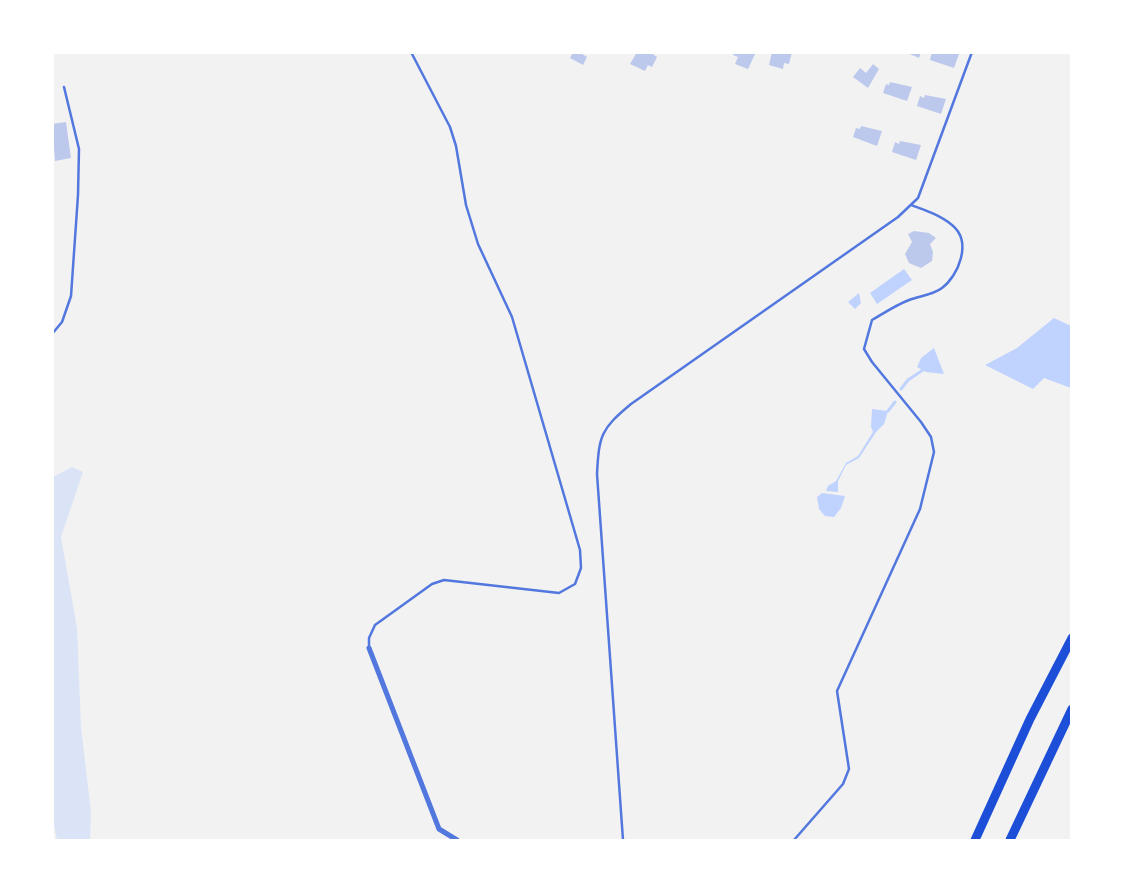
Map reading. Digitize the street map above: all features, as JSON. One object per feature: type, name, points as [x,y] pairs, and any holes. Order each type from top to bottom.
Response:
[{"type":"highway","points":[[974,840],[1030,718],[1072,638]]},
{"type":"highway","points":[[1010,840],[1072,709]]},
{"type":"street","points":[[369,648],[438,829],[457,840]]},
{"type":"lane","points":[[369,648],[369,638],[375,625],[432,584],[444,580],[559,593],[576,584],[582,568],[580,550],[512,317],[478,244],[466,205],[453,137],[411,52]]},
{"type":"lane","points":[[623,840],[597,474],[598,444],[604,430],[611,421],[631,404],[898,217],[918,198],[972,52]]},
{"type":"lane","points":[[52,334],[62,322],[71,296],[78,195],[79,149],[64,87]]},
{"type":"lane","points":[[794,840],[843,784],[849,769],[837,691],[920,509],[934,452],[931,436],[872,362],[864,349],[872,320],[908,301],[940,290],[955,277],[961,258],[962,243],[954,226],[934,213],[911,205]]},
{"type":"shaded area","points":[[72,467],[83,472],[61,537],[77,628],[81,727],[91,812],[90,840],[57,840],[53,821],[53,477]]},
{"type":"water","points":[[904,269],[912,280],[877,304],[870,293]]},
{"type":"water","points":[[859,293],[861,303],[855,309],[848,302]]},
{"type":"water","points":[[1054,318],[1071,326],[1071,388],[1044,378],[1033,389],[985,365],[1017,348]]},
{"type":"water","points":[[934,348],[944,374],[926,372],[917,367],[921,358]]},
{"type":"water","points":[[872,409],[888,411],[884,424],[876,432],[859,458],[846,465],[838,481],[838,492],[826,491],[828,486],[836,481],[846,463],[858,456],[873,432],[871,427]]},
{"type":"water","points":[[822,493],[845,496],[841,508],[834,517],[825,516],[819,509],[817,497]]},
{"type":"building","points":[[573,52],[579,52],[587,57],[583,65],[570,58]]},
{"type":"building","points":[[637,52],[650,52],[657,57],[652,67],[648,65],[645,71],[630,64]]},
{"type":"building","points":[[734,52],[756,52],[748,69],[735,64],[738,57],[733,55]]},
{"type":"building","points":[[772,52],[792,52],[789,64],[784,63],[783,69],[769,65]]},
{"type":"building","points":[[905,52],[921,52],[919,58]]},
{"type":"building","points":[[932,52],[959,54],[954,68],[930,60]]},
{"type":"building","points":[[873,64],[879,69],[868,88],[853,77],[860,68],[866,73]]},
{"type":"building","points":[[890,82],[912,87],[907,101],[883,93],[886,84],[889,85]]},
{"type":"building","points":[[925,95],[946,99],[941,114],[917,106],[920,96],[924,98]]},
{"type":"building","points":[[66,122],[71,158],[55,161],[52,124]]},
{"type":"building","points":[[861,126],[882,131],[877,146],[853,137],[856,128],[860,129]]},
{"type":"building","points":[[900,141],[921,145],[916,160],[892,152],[895,142],[899,144]]},
{"type":"building","points":[[914,231],[929,233],[936,238],[930,244],[933,252],[932,261],[921,268],[909,263],[905,254],[912,242],[908,234]]},
{"type":"waterway","points":[[901,389],[908,380],[923,370]]},
{"type":"waterway","points":[[888,411],[895,402]]}]
